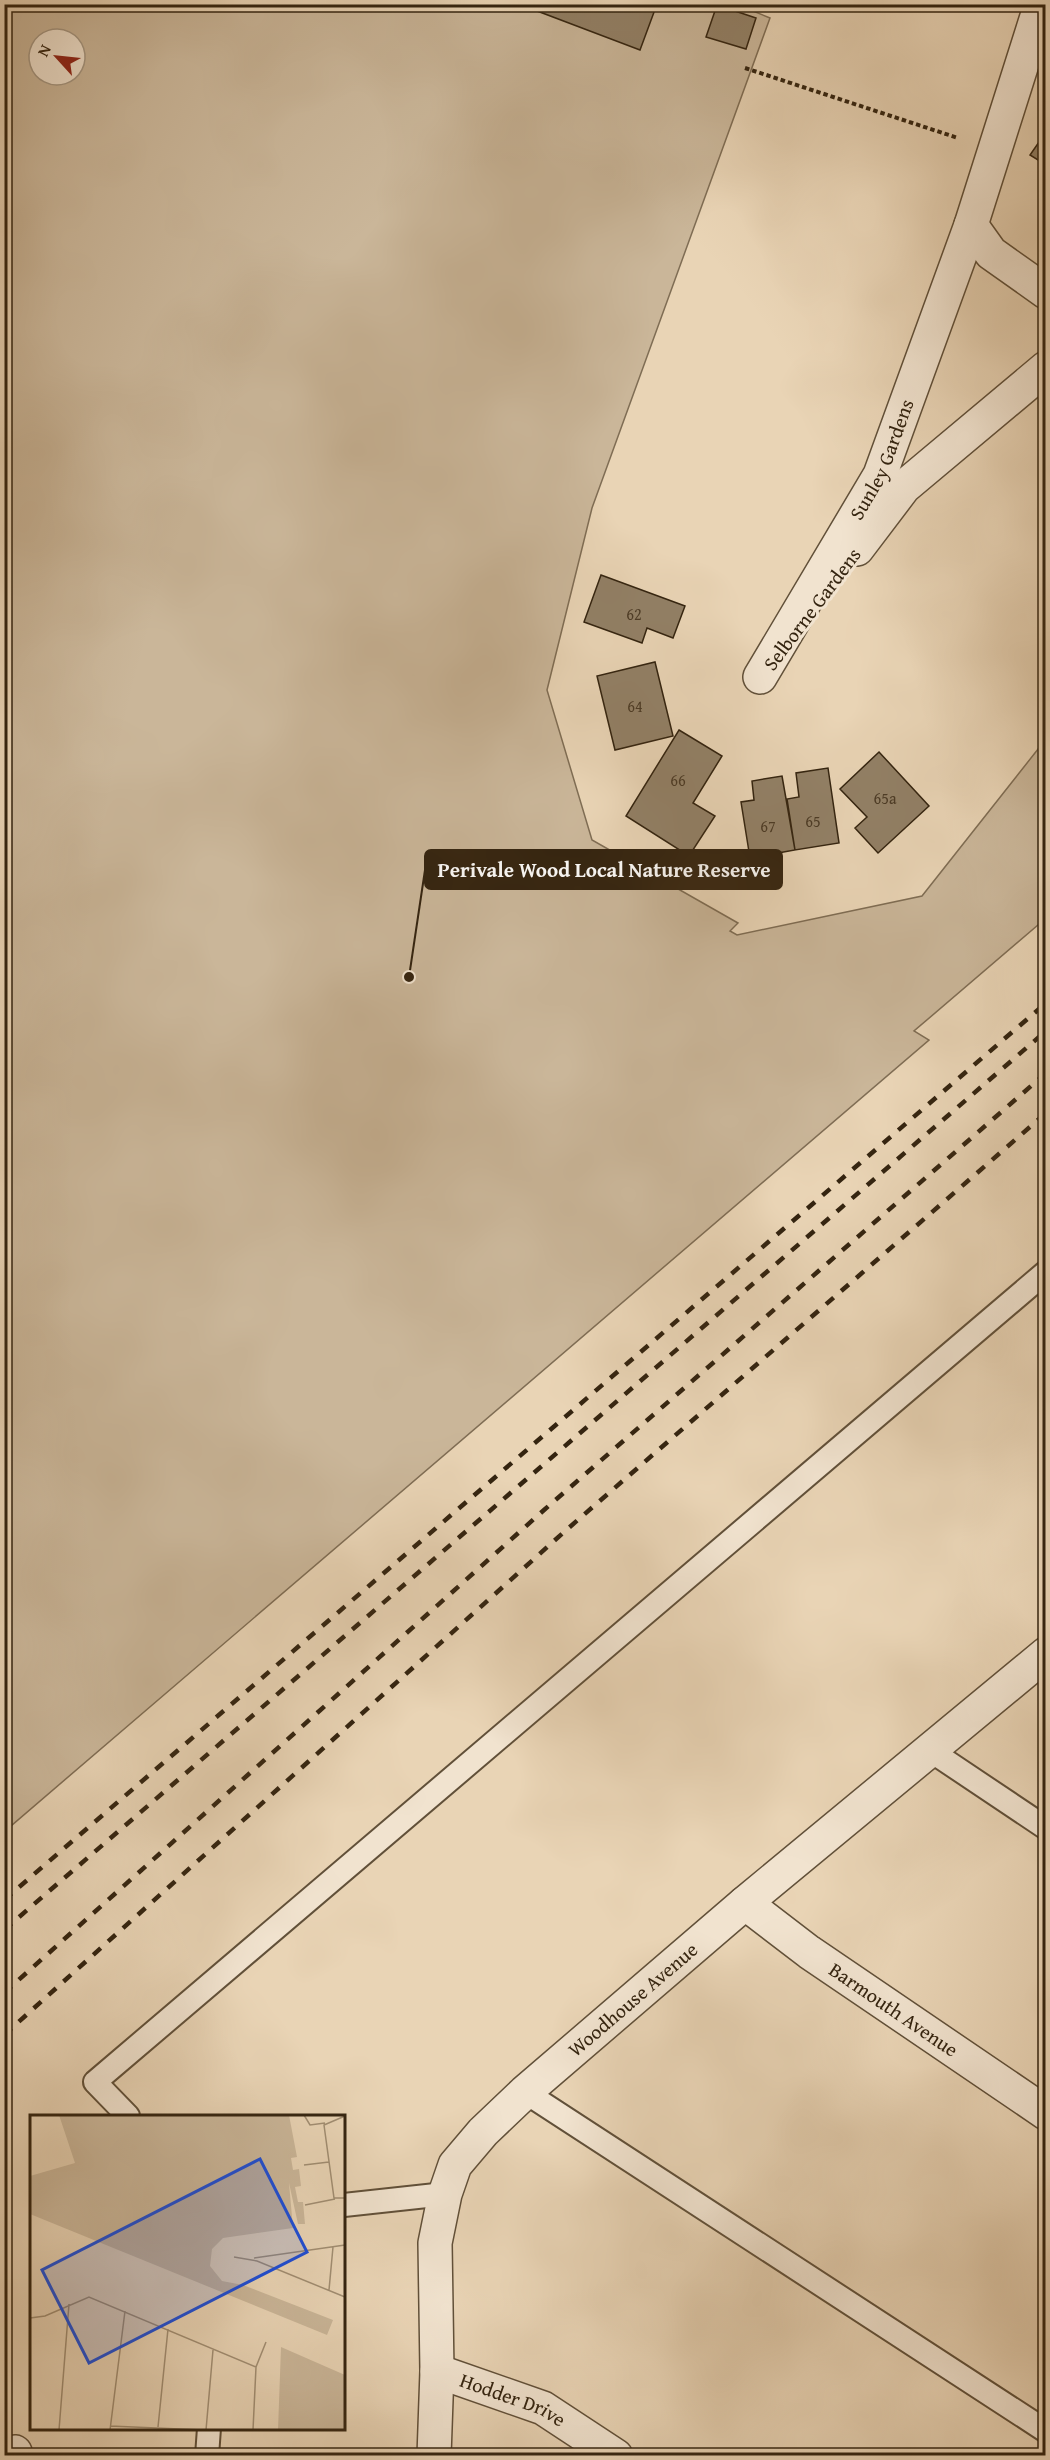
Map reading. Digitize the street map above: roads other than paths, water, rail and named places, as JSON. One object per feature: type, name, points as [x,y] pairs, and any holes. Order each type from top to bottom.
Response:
[{"type":"street","name":"Sunley Gardens","points":[[760,677],[880,475],[971,225],[1041,4]]},
{"type":"street","points":[[971,225],[991,253],[1035,286]]},
{"type":"street","name":"Selborne Gardens","points":[[760,677],[904,487],[1046,368]]},
{"type":"street","name":"Woodhouse Avenue","points":[[434,2456],[437,2371],[435,2243],[445,2194],[456,2165],[483,2132],[525,2091],[928,1749],[1046,1654]]},
{"type":"street","name":"Barmouth Avenue","points":[[745,1903],[809,1952],[1046,2113]]},
{"type":"street","name":"Hodder Drive","points":[[437,2371],[543,2408],[616,2456]]},
{"type":"lane","points":[[127,2115],[95,2082],[1046,1272]]},
{"type":"lane","points":[[928,1749],[1046,1828]]},
{"type":"lane","points":[[525,2091],[1046,2431]]},
{"type":"lane","points":[[345,2205],[445,2194]]},
{"type":"lane","points":[[207,2456],[209,2430]]},
{"type":"railway","points":[[4,1900],[1046,1003]]},
{"type":"railway","points":[[4,1930],[1046,1031]]},
{"type":"railway","points":[[4,1993],[544,1510],[1046,1073]]},
{"type":"railway","points":[[4,2035],[564,1532],[1046,1113]]},
{"type":"place","name":"Perivale Wood Local Nature Reserve","points":[[409,977]]}]
